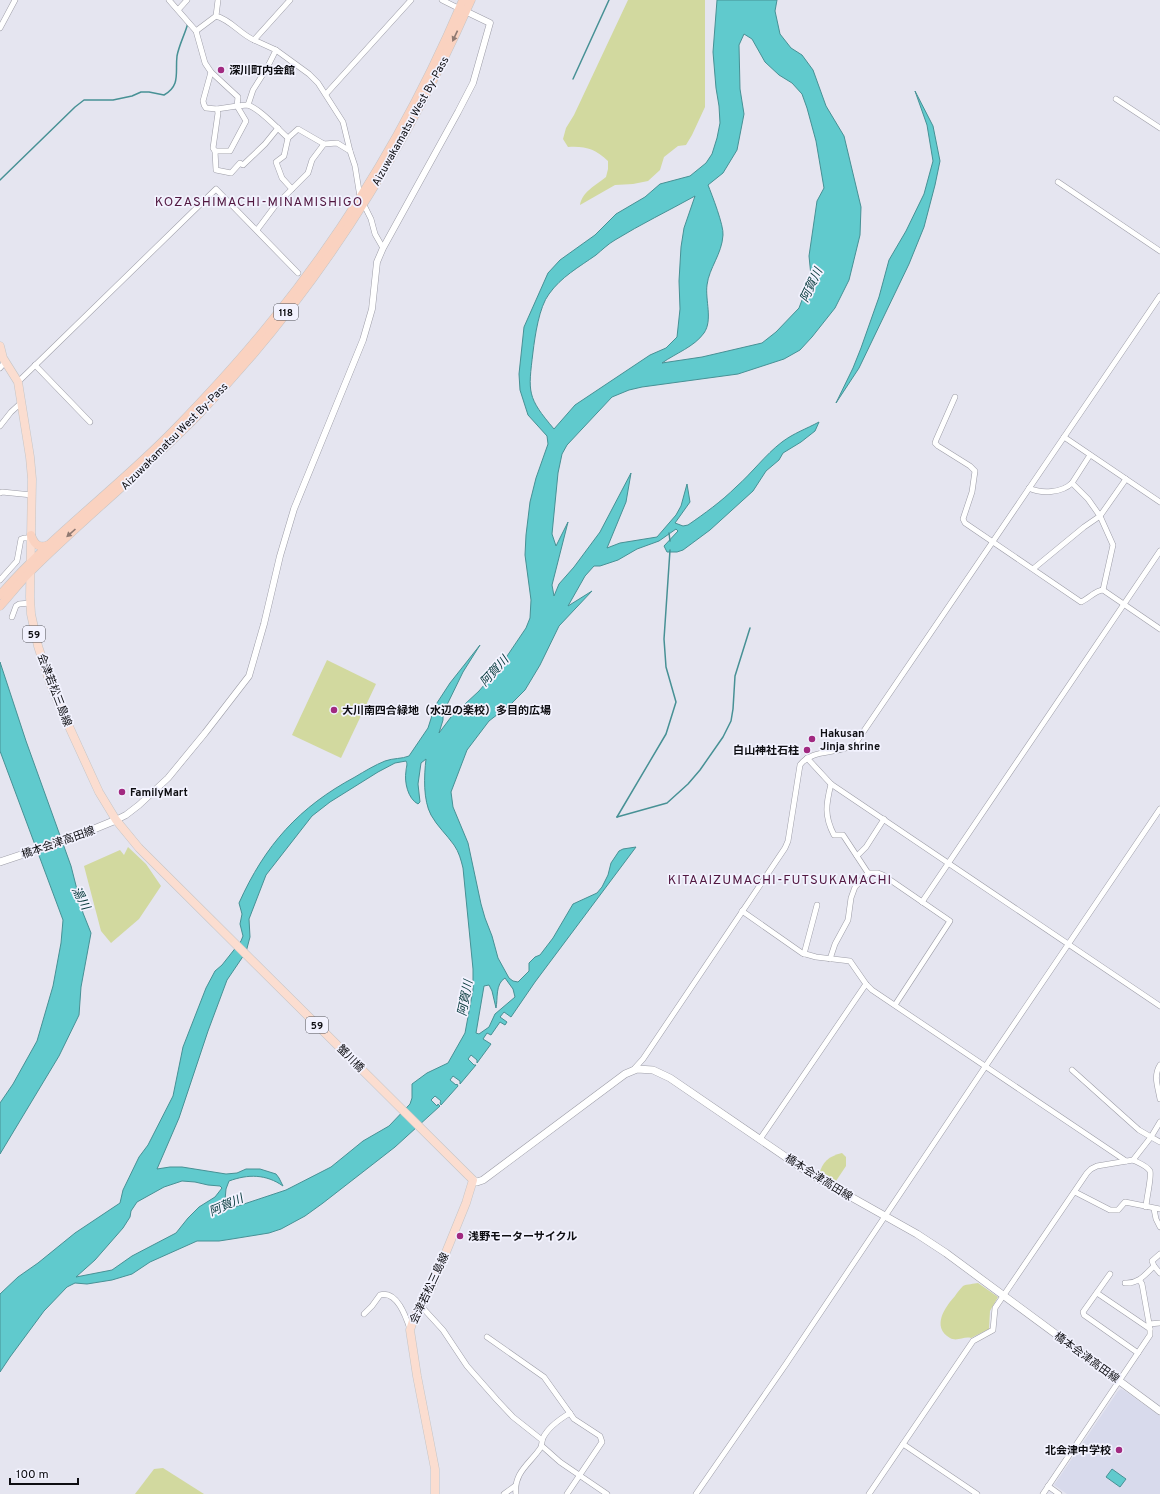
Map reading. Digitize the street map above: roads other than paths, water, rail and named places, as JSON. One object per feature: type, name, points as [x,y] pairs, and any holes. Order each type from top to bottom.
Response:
[{"type":"highway","name":"Aizuwakamatsu West By-Pass","points":[[463,0],[463,10]]},
{"type":"highway","name":"Aizuwakamatsu West By-Pass","points":[[0,606],[31,571],[136,475],[196,417],[262,343],[295,301],[340,240],[421,92],[463,10],[472,0]]},
{"type":"highway","name":"Aizuwakamatsu West By-Pass","points":[[0,595],[31,561],[159,444],[239,361],[274,318],[362,201]]},
{"type":"highway","points":[[31,536],[36,545],[41,547],[48,545]]},
{"type":"main road","name":"会津若松三島線","points":[[0,346],[2,365],[18,382],[22,402],[30,457],[32,494],[30,600],[34,633],[50,684],[99,792],[116,820],[136,844],[177,886]]},
{"type":"main road","points":[[15,589],[22,589],[30,600]]},
{"type":"main road","name":"橋本会津高田線","points":[[0,862],[72,838],[116,820]]},
{"type":"main road","name":"蟹川橋","points":[[177,886],[473,1180]]},
{"type":"main road","name":"橋本会津高田線","points":[[473,1180],[477,1182],[483,1180],[612,1082],[625,1074],[637,1069],[653,1070],[670,1078],[812,1175],[917,1234],[946,1253],[1160,1411]]},
{"type":"main road","name":"会津若松三島線","points":[[436,1493],[434,1469],[410,1330],[432,1286],[466,1203],[473,1180]]},
{"type":"street","points":[[0,28],[15,0]]},
{"type":"street","points":[[169,0],[196,31],[205,63],[211,72],[238,97],[237,106],[246,121],[230,152],[215,151]]},
{"type":"street","points":[[178,10],[187,0]]},
{"type":"street","points":[[196,31],[216,16],[218,0]]},
{"type":"street","points":[[254,40],[290,0]]},
{"type":"street","points":[[326,94],[411,0]]},
{"type":"street","points":[[116,820],[126,815],[139,805],[168,778],[249,676],[264,624],[280,556],[294,509],[363,340],[372,309],[377,262],[383,248],[458,112],[472,83],[490,23],[442,0]]},
{"type":"street","points":[[216,16],[227,21],[254,40],[268,45],[276,50],[318,82],[343,122],[355,166],[362,201],[371,219],[375,234],[383,248]]},
{"type":"street","points":[[248,105],[253,90],[276,50]]},
{"type":"street","points":[[211,72],[203,101],[206,108],[217,109],[248,105],[268,119],[288,138]]},
{"type":"street","points":[[1116,99],[1160,128]]},
{"type":"street","points":[[217,109],[218,113],[213,148],[215,151],[216,170],[231,173],[236,165],[240,163],[243,165],[258,152],[278,128]]},
{"type":"street","points":[[292,189],[282,178],[276,162],[284,156],[288,138],[298,129],[324,144],[337,143],[350,151]]},
{"type":"street","points":[[257,230],[275,206],[308,172],[312,160],[324,144]]},
{"type":"street","points":[[1058,182],[1160,251]]},
{"type":"street","points":[[18,382],[216,189],[298,273]]},
{"type":"street","points":[[633,1070],[643,1059],[785,848],[788,841],[799,768],[802,763],[807,758],[855,744],[1160,296]]},
{"type":"street","points":[[35,365],[90,422]]},
{"type":"street","points":[[954,397],[935,443],[974,469],[975,473],[972,492],[963,520],[965,523],[1081,602],[1088,599],[1100,590],[1103,590]]},
{"type":"street","points":[[0,426],[11,412],[22,402]]},
{"type":"street","points":[[1064,437],[1160,502]]},
{"type":"street","points":[[1029,488],[1040,492],[1046,492],[1066,488],[1072,483],[1090,455]]},
{"type":"street","points":[[1033,569],[1084,527],[1100,516],[1126,479]]},
{"type":"street","points":[[1072,483],[1088,499],[1100,516],[1113,544],[1103,590]]},
{"type":"street","points":[[0,493],[32,494]]},
{"type":"street","points":[[0,580],[17,561],[21,539],[31,536]]},
{"type":"street","points":[[922,902],[1160,551]]},
{"type":"street","points":[[1103,590],[1160,629]]},
{"type":"street","points":[[12,617],[16,606],[30,600]]},
{"type":"street","points":[[807,758],[831,784],[1160,1006]]},
{"type":"street","points":[[831,784],[827,806],[827,819],[834,835],[843,836],[868,873]]},
{"type":"street","points":[[696,1494],[786,1364],[884,1216],[1160,808]]},
{"type":"street","points":[[857,856],[866,847],[884,819]]},
{"type":"street","points":[[830,959],[835,944],[848,920],[851,898],[855,886],[868,873],[880,873],[950,921],[895,1005]]},
{"type":"street","points":[[804,954],[817,905]]},
{"type":"street","points":[[742,912],[804,954],[809,956],[850,961],[872,990],[1126,1161]]},
{"type":"street","points":[[760,1139],[866,984]]},
{"type":"street","points":[[1160,1065],[1156,1072],[1156,1077],[1160,1099]]},
{"type":"street","points":[[1072,1070],[1139,1130],[1160,1142]]},
{"type":"street","points":[[1134,1160],[1160,1122]]},
{"type":"street","points":[[869,1494],[973,1340],[993,1330],[995,1308],[1091,1169],[1097,1166],[1134,1160],[1142,1164],[1150,1171],[1146,1207]]},
{"type":"street","points":[[1074,1192],[1110,1210],[1118,1210],[1126,1202],[1157,1209],[1156,1219],[1160,1227]]},
{"type":"street","points":[[1160,1254],[1152,1261],[1160,1273]]},
{"type":"street","points":[[1125,1283],[1129,1284],[1140,1281],[1154,1266]]},
{"type":"street","points":[[1110,1274],[1083,1312],[1084,1315],[1138,1353]]},
{"type":"street","points":[[1043,1494],[1150,1335],[1150,1326],[1140,1281]]},
{"type":"street","points":[[1097,1293],[1150,1326]]},
{"type":"street","points":[[364,1314],[380,1295],[386,1295],[395,1300],[401,1306],[410,1330]]},
{"type":"street","points":[[421,1306],[443,1330],[467,1366],[497,1400],[542,1440]]},
{"type":"street","points":[[1150,1326],[1160,1322]]},
{"type":"street","points":[[487,1338],[544,1377],[574,1418],[600,1436],[602,1442],[567,1494]]},
{"type":"street","points":[[504,1494],[514,1486],[525,1465],[542,1446],[542,1440],[549,1429],[558,1420],[570,1412]]},
{"type":"street","points":[[903,1444],[978,1494]]},
{"type":"street","points":[[542,1446],[560,1462],[607,1494]]},
{"type":"street","points":[[514,1486],[516,1494]]},
{"type":"street","points":[[1048,1486],[1059,1494]]},
{"type":"water","name":"阿賀川","points":[[717,0],[777,0],[775,11],[780,34],[791,48],[802,55],[813,70],[826,106],[844,136],[861,207],[860,235],[849,280],[835,308],[800,350],[784,359],[738,374],[629,390],[612,397],[567,445],[562,454],[558,473],[552,534],[556,546],[568,522],[552,585],[554,596],[559,584],[574,567],[600,532],[631,473],[626,502],[607,548],[620,543],[657,537],[676,515],[681,506],[687,484],[690,502],[675,523],[683,526],[688,525],[707,512],[742,482],[782,442],[819,422],[815,431],[783,453],[779,460],[766,471],[753,491],[710,530],[683,550],[677,552],[667,552],[664,546],[678,531],[676,529],[659,541],[637,549],[618,560],[600,566],[594,566],[585,576],[568,606],[592,591],[559,626],[540,665],[525,690],[511,704],[489,721],[467,750],[451,792],[453,807],[468,843],[481,904],[498,958],[509,978],[513,981],[518,982],[529,971],[529,963],[535,957],[540,955],[553,938],[573,904],[597,893],[602,887],[608,875],[611,863],[619,851],[636,847],[535,982],[511,1017],[504,1012],[500,1017],[507,1022],[505,1025],[500,1022],[491,1035],[487,1033],[483,1039],[491,1044],[477,1063],[477,1060],[471,1055],[468,1059],[476,1065],[460,1084],[460,1081],[453,1076],[450,1080],[458,1086],[441,1105],[441,1101],[435,1096],[431,1100],[437,1106],[438,1104],[440,1106],[395,1147],[305,1216],[281,1229],[269,1233],[219,1241],[197,1241],[150,1262],[132,1274],[112,1280],[87,1284],[75,1283],[67,1287],[44,1311],[0,1372],[0,1294],[18,1277],[75,1233],[120,1203],[123,1190],[139,1157],[148,1145],[173,1096],[183,1047],[206,988],[215,971],[222,965],[241,941],[243,936],[240,924],[242,914],[239,903],[260,863],[272,846],[301,815],[317,801],[335,789],[366,770],[381,763],[388,760],[409,756],[428,728],[435,706],[450,683],[480,645],[463,672],[443,713],[443,720],[439,733],[451,717],[479,691],[501,665],[526,628],[530,618],[531,600],[525,555],[526,535],[530,502],[536,478],[548,444],[547,436],[528,415],[520,390],[519,374],[524,327],[548,273],[560,260],[595,235],[616,214],[645,197],[660,184],[690,176],[706,163],[712,154],[720,123],[713,52]],"holes":[[[744,34],[752,39],[765,62],[779,75],[792,83],[802,94],[807,108],[816,141],[824,188],[817,201],[809,256],[811,276],[799,308],[776,332],[762,343],[702,357],[662,363],[695,342],[707,328],[708,279],[720,248],[723,235],[720,218],[708,185],[723,173],[737,150],[744,114],[740,89],[739,45]],[[695,196],[684,228],[681,247],[679,281],[680,309],[677,337],[666,348],[650,355],[575,405],[554,429],[534,401],[530,386],[536,330],[543,306],[549,294],[565,277],[610,243]],[[426,759],[425,788],[428,809],[436,823],[456,848],[463,868],[473,969],[473,990],[465,1033],[448,1063],[427,1073],[412,1084],[412,1098],[410,1104],[389,1126],[363,1141],[331,1167],[286,1190],[220,1212],[225,1200],[226,1189],[229,1181],[243,1177],[257,1176],[270,1179],[283,1186],[276,1174],[260,1169],[246,1169],[237,1173],[226,1174],[182,1167],[157,1169],[179,1118],[227,980],[246,952],[250,937],[249,919],[266,875],[312,816],[330,802],[395,763],[406,761],[406,780],[409,794],[418,804],[420,802],[418,784],[421,763]],[[505,978],[513,989],[515,997],[495,1014],[489,1027],[479,1034],[476,1033],[484,986],[489,985],[496,1008],[498,988]],[[182,1181],[220,1186],[222,1188],[215,1197],[199,1207],[176,1233],[132,1256],[112,1270],[76,1277],[95,1260],[123,1228],[137,1202],[164,1187]]]},
{"type":"water","points":[[915,91],[933,126],[940,161],[935,185],[924,227],[909,264],[859,368],[836,403],[861,348],[879,297],[889,260],[906,231],[924,194],[933,161],[927,125]]},
{"type":"water","points":[[0,662],[26,741],[71,866],[83,913],[91,933],[81,987],[79,1015],[59,1056],[0,1154],[0,1103],[13,1084],[37,1041],[53,986],[61,943],[63,920],[0,751]]},
{"type":"water","points":[[1112,1469],[1126,1479],[1120,1487],[1106,1477]]},
{"type":"waterway","points":[[573,79],[609,0]]},
{"type":"waterway","points":[[0,180],[84,100],[113,100],[132,96],[141,92],[164,95],[169,91],[175,83],[177,56],[188,23]]},
{"type":"waterway","points":[[669,533],[670,541]]},
{"type":"waterway","points":[[617,817],[666,734],[676,702],[666,667],[664,639],[670,550]]},
{"type":"waterway","points":[[617,817],[667,803],[688,784],[700,770],[723,737],[731,721],[735,676],[750,628]]},
{"type":"place","name":"深川町内会館","points":[[221,70]]},
{"type":"place","name":"大川南四合緑地（水辺の楽校）多目的広場","points":[[334,710]]},
{"type":"place","name":"Hakusan Jinja shrine","points":[[812,739]]},
{"type":"place","name":"白山神社石柱","points":[[807,750]]},
{"type":"place","name":"FamilyMart","points":[[122,792]]},
{"type":"place","name":"浅野モーターサイクル","points":[[460,1236]]},
{"type":"place","name":"北会津中学校","points":[[1119,1450]]},
{"type":"district","name":"KOZASHIMACHI-MINAMISHIGO","points":[[259,201]]},
{"type":"district","name":"KITAAIZUMACHI-FUTSUKAMACHI","points":[[780,879]]},
{"type":"water label","name":"湯川","points":[[81,898]]}]
